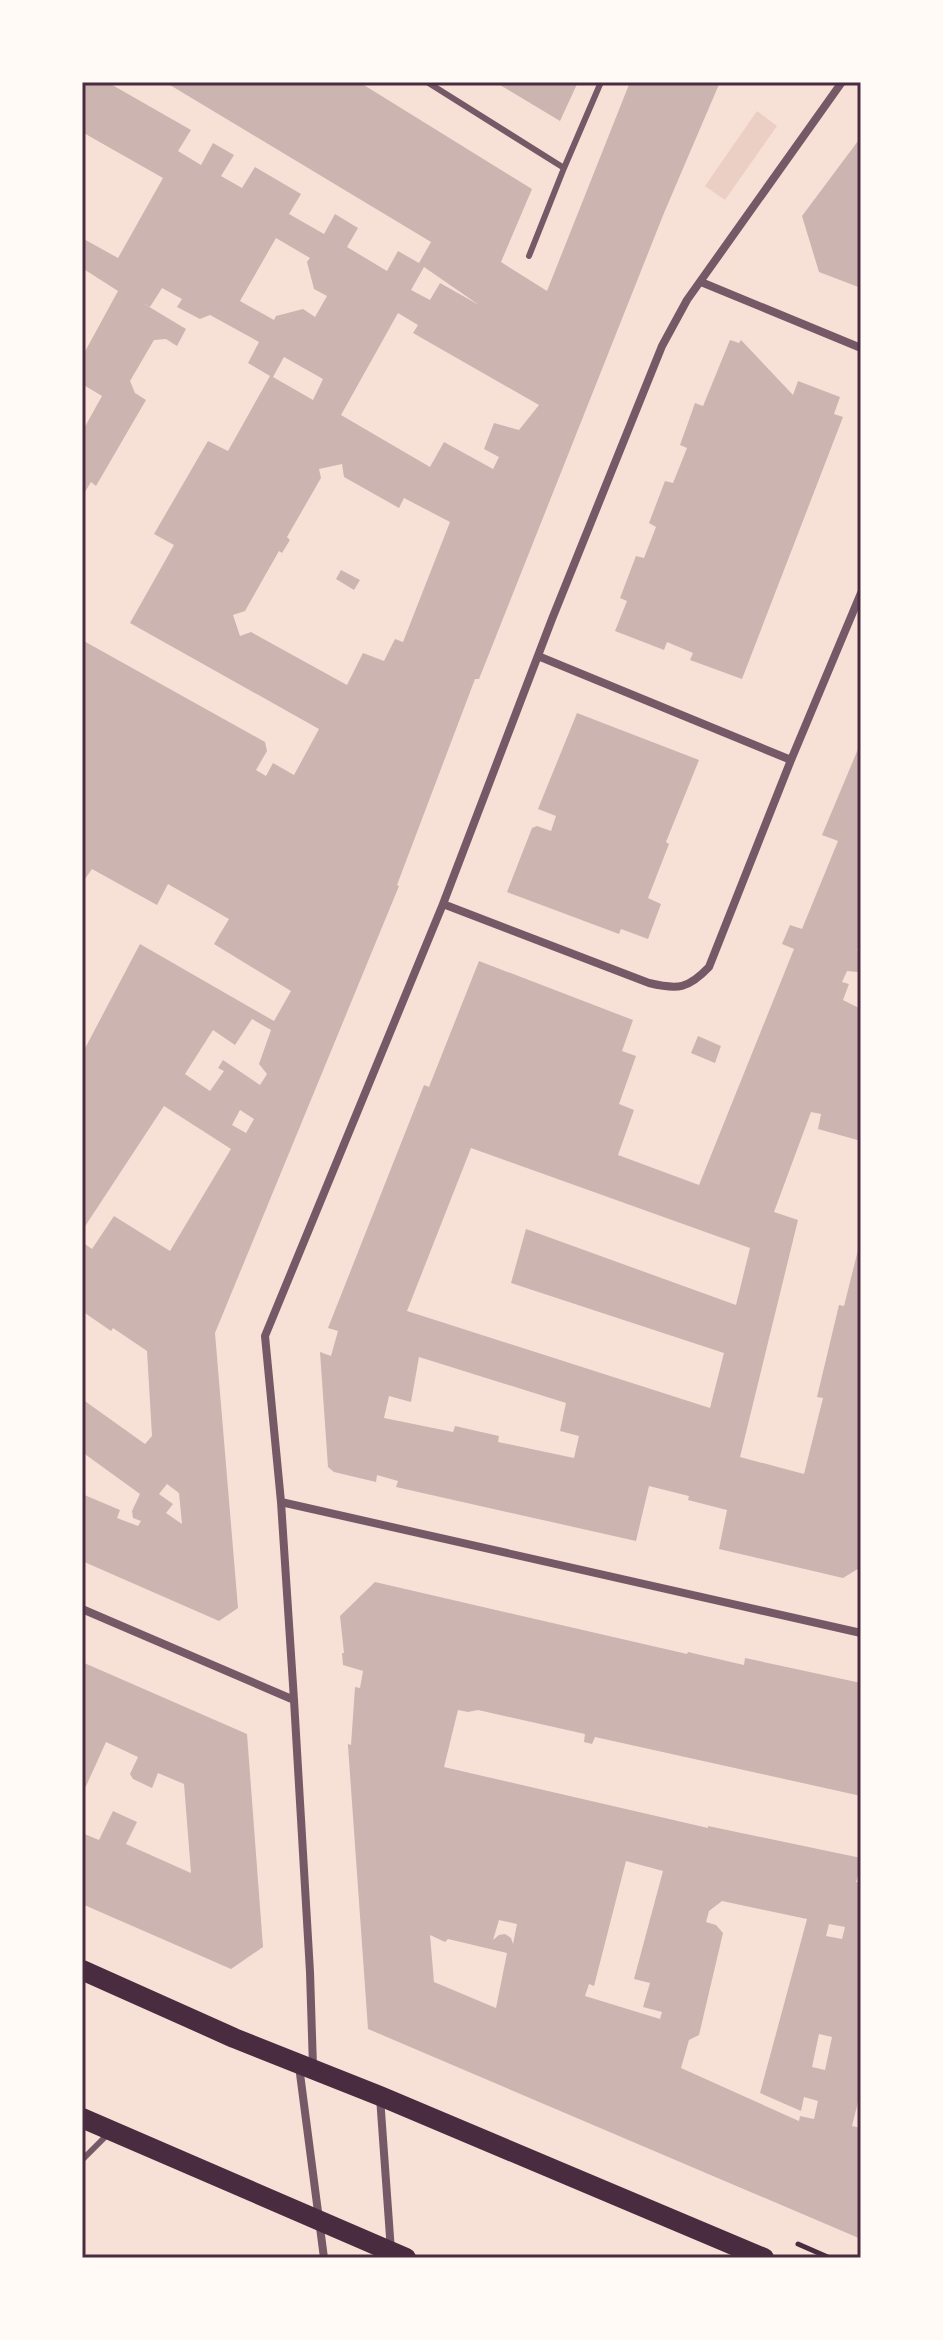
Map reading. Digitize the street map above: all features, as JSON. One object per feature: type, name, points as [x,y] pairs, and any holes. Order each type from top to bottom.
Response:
[{"type":"main road","points":[[82,1970],[764,2258]]},
{"type":"main road","points":[[82,2118],[396,2256]]},
{"type":"street","points":[[324,2258],[317,2220],[306,2067],[310,1972],[281,1502],[265,1336],[443,904],[662,346],[687,300],[842,82]]},
{"type":"street","points":[[701,282],[861,348]]},
{"type":"street","points":[[443,904],[649,983],[681,988],[697,979],[709,967],[861,593]]},
{"type":"street","points":[[538,656],[791,760]]},
{"type":"street","points":[[281,1502],[861,1633]]},
{"type":"street","points":[[82,1609],[294,1700]]},
{"type":"street","points":[[380,2096],[396,2256]]},
{"type":"lane","points":[[427,82],[564,168]]},
{"type":"lane","points":[[529,256],[601,82]]},
{"type":"lane","points":[[82,2160],[111,2131]]},
{"type":"shaded area","points":[[757,111],[777,126],[725,200],[705,186]]},
{"type":"building","points":[[83,82],[107,82],[191,130],[178,151],[201,165],[213,143],[234,155],[221,176],[242,188],[255,167],[301,194],[289,214],[324,234],[335,214],[358,228],[347,247],[387,271],[398,251],[419,263],[431,242],[165,82],[359,82],[532,189],[501,262],[547,291],[630,82],[720,82],[664,213],[479,679],[475,679],[399,886],[215,1333],[238,1608],[219,1621],[82,1561],[82,1494],[120,1510],[117,1518],[138,1526],[141,1521],[133,1518],[132,1511],[140,1494],[82,1452],[82,1399],[145,1444],[152,1436],[147,1351],[82,1311],[82,1242],[92,1249],[114,1216],[170,1251],[231,1149],[164,1106],[82,1231],[82,1054],[140,944],[274,1021],[291,991],[214,944],[229,919],[168,884],[157,905],[92,869],[85,879],[82,877],[82,640],[265,742],[267,751],[256,770],[266,776],[273,763],[294,775],[319,729],[130,623],[174,545],[154,534],[208,441],[228,451],[270,376],[248,363],[259,342],[210,315],[200,319],[177,307],[182,299],[162,288],[150,307],[141,302],[186,329],[177,346],[166,339],[154,340],[130,381],[135,393],[146,400],[96,486],[91,482],[82,497],[82,432],[102,396],[82,384],[82,357],[118,291],[82,268],[82,238],[118,258],[163,178],[82,132]],"holes":[[[276,238],[310,258],[307,262],[314,289],[327,296],[315,317],[303,309],[276,316],[274,320],[240,301]],[[424,267],[479,305],[440,283],[430,300],[411,290]],[[398,313],[418,325],[413,333],[539,405],[519,430],[494,423],[484,449],[499,457],[493,469],[444,442],[430,467],[341,415]],[[284,357],[323,379],[313,400],[273,377]],[[342,464],[344,477],[399,508],[404,498],[450,522],[403,642],[395,639],[384,661],[363,653],[347,685],[251,632],[240,636],[233,615],[245,611],[279,551],[282,553],[290,540],[287,537],[321,478],[319,469]],[[252,1019],[271,1030],[259,1064],[267,1074],[260,1085],[223,1060],[218,1068],[224,1071],[210,1091],[185,1074],[213,1030],[235,1045]],[[240,1110],[254,1119],[246,1133],[232,1125]],[[167,1484],[179,1493],[182,1524],[166,1513],[173,1504],[159,1494]]]},
{"type":"building","points":[[495,82],[578,82],[560,121]]},
{"type":"building","points":[[861,137],[861,288],[819,272],[802,216]]},
{"type":"building","points":[[730,340],[739,343],[741,340],[793,395],[798,381],[840,397],[834,414],[843,417],[742,679],[690,660],[693,653],[667,642],[664,650],[615,631],[627,601],[620,598],[636,556],[644,558],[656,527],[649,523],[665,481],[673,483],[687,448],[680,445],[695,403],[703,406]]},
{"type":"building","points":[[341,570],[360,580],[354,590],[336,579]]},
{"type":"building","points":[[577,713],[699,760],[666,842],[669,844],[648,898],[661,904],[648,939],[621,929],[619,934],[507,892],[532,828],[537,826],[551,831],[556,816],[538,809]]},
{"type":"building","points":[[861,742],[861,942],[857,950],[861,953],[861,969],[857,972],[847,971],[842,982],[849,984],[843,1000],[861,1009],[861,1141],[818,1129],[821,1114],[811,1112],[774,1212],[798,1220],[740,1457],[804,1474],[823,1398],[817,1397],[839,1305],[844,1306],[861,1238],[861,1567],[843,1578],[719,1549],[727,1510],[649,1486],[636,1541],[396,1487],[398,1481],[377,1475],[376,1482],[334,1472],[328,1467],[320,1352],[331,1356],[338,1331],[328,1328],[424,1085],[429,1087],[479,961],[633,1020],[622,1051],[636,1056],[619,1104],[634,1110],[618,1155],[699,1185],[794,949],[782,944],[790,925],[802,929],[838,841],[822,835]],"holes":[[[471,1148],[750,1248],[736,1305],[526,1229],[511,1283],[724,1353],[710,1408],[407,1311]],[[419,1357],[566,1403],[560,1431],[579,1436],[574,1458],[498,1442],[499,1436],[455,1426],[453,1432],[384,1418],[389,1396],[411,1402]]]},
{"type":"building","points":[[698,1036],[721,1046],[715,1063],[691,1053]]},
{"type":"building","points":[[375,1582],[687,1654],[744,1665],[745,1658],[861,1683],[861,1796],[595,1737],[592,1744],[584,1742],[585,1734],[478,1710],[458,1710],[444,1767],[708,1828],[861,1858],[856,1882],[861,1883],[861,2090],[852,2126],[861,2128],[861,2239],[368,2029],[348,1746],[351,1745],[355,1687],[360,1688],[363,1671],[343,1665],[340,1616]],"holes":[[[626,1861],[663,1871],[634,1979],[650,1983],[643,2007],[662,2012],[660,2019],[585,1996],[589,1984],[594,1986]],[[722,1901],[807,1919],[760,2093],[801,2111],[804,2097],[818,2101],[814,2119],[800,2116],[799,2121],[681,2068],[689,2040],[699,2035],[723,1933],[716,1925],[706,1922],[709,1911]],[[499,1920],[517,1924],[513,1944],[505,1934],[493,1940]],[[829,1924],[845,1927],[842,1939],[826,1936]],[[430,1935],[445,1942],[448,1939],[507,1953],[496,2008],[434,1982]],[[819,2034],[832,2037],[825,2070],[812,2067]]]},
{"type":"building","points":[[82,1662],[247,1734],[263,1947],[231,1969],[82,1904],[82,1833],[99,1840],[113,1811],[137,1822],[126,1844],[191,1873],[184,1784],[158,1773],[152,1788],[133,1779],[130,1774],[138,1757],[106,1742],[82,1795]]}]
